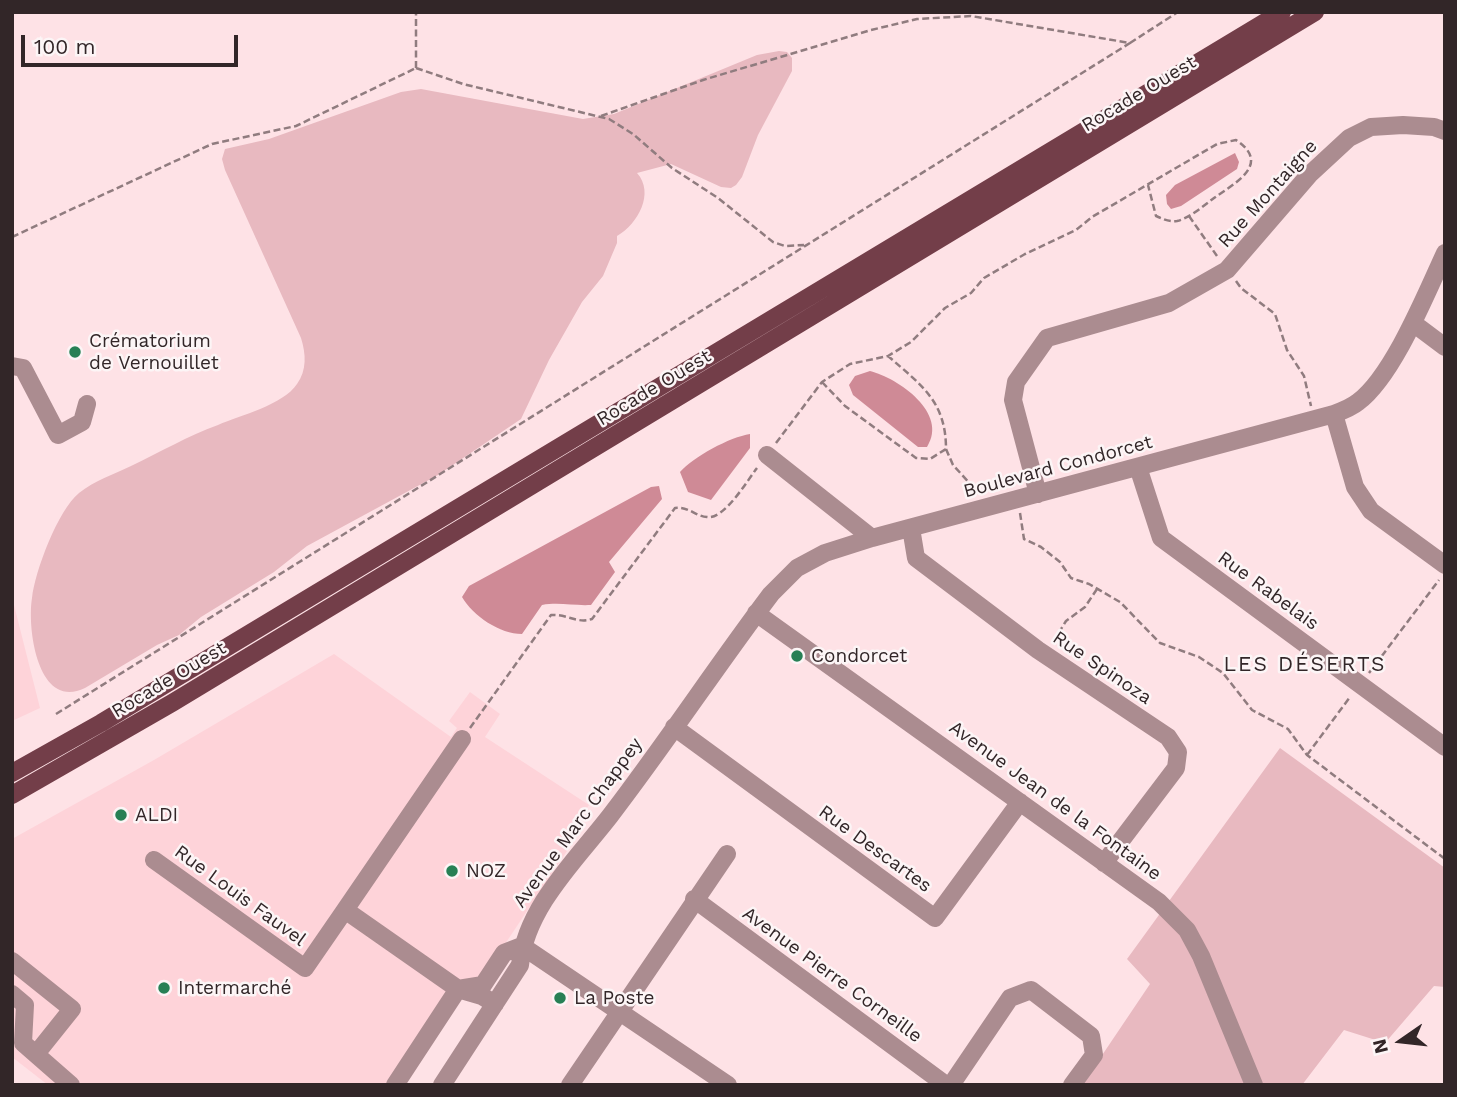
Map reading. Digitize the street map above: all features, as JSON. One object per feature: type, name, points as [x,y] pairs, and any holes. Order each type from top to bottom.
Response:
[{"type":"main road","name":"Rocade Ouest","points":[[12,774],[1282,12]]},
{"type":"main road","name":"Rocade Ouest","points":[[12,795],[240,663],[1315,12]]},
{"type":"street","name":"Rue Montaigne","points":[[1038,494],[1013,400],[1016,382],[1047,338],[1169,303],[1227,270],[1308,175],[1349,138],[1371,127],[1404,125],[1434,127],[1445,131]]},
{"type":"street","name":"Boulevard Condorcet","points":[[674,727],[771,594],[797,568],[825,553],[872,538],[1314,420],[1358,403],[1377,384],[1413,323],[1445,253]]},
{"type":"street","points":[[1413,323],[1445,347]]},
{"type":"street","points":[[12,366],[23,368],[58,435],[82,422],[87,404]]},
{"type":"street","points":[[1334,414],[1355,487],[1371,511],[1445,565]]},
{"type":"street","points":[[766,455],[872,538]]},
{"type":"street","name":"Rue Rabelais","points":[[1138,467],[1161,538],[1445,747]]},
{"type":"street","name":"Rue Spinoza","points":[[911,528],[916,558],[1038,650],[1168,737],[1178,752],[1176,768],[1104,863]]},
{"type":"street","name":"Avenue Jean de la Fontaine","points":[[756,613],[1159,902],[1187,930],[1201,956],[1254,1085]]},
{"type":"street","name":"Rue Descartes","points":[[674,727],[935,919],[1020,802]]},
{"type":"street","name":"Avenue Marc Chappey","points":[[442,1085],[520,965],[522,946],[530,925],[578,853],[609,817],[674,727]]},
{"type":"street","points":[[462,739],[345,910],[458,989],[482,996],[495,1004]]},
{"type":"street","points":[[570,1085],[727,853]]},
{"type":"street","name":"Rue Louis Fauvel","points":[[154,860],[305,968],[345,910]]},
{"type":"street","name":"Avenue Pierre Corneille","points":[[694,899],[948,1085]]},
{"type":"street","points":[[522,946],[728,1085]]},
{"type":"street","name":"Avenue Marc Chappey","points":[[458,989],[483,985],[504,953],[522,946]]},
{"type":"street","points":[[12,961],[72,1009],[36,1054]]},
{"type":"street","points":[[396,1085],[458,989]]},
{"type":"street","points":[[948,1085],[1010,998],[1031,990],[1091,1036],[1094,1055],[1072,1085]]},
{"type":"street","points":[[12,994],[25,1005],[23,1044],[71,1085]]},
{"type":"path","points":[[416,12],[416,68]]},
{"type":"path","points":[[56,714],[1178,12]]},
{"type":"path","points":[[601,116],[703,80],[917,19],[971,16],[1130,43]]},
{"type":"path","points":[[12,237],[212,144],[296,126],[416,68],[463,84],[601,116],[626,130],[774,242],[785,246],[809,244]]},
{"type":"path","points":[[462,739],[551,615],[582,622],[592,619],[675,508],[683,507],[708,518],[719,515],[822,382],[850,364],[888,355],[911,342],[945,308],[971,293],[984,278],[1025,254],[1076,230],[1092,217],[1217,144],[1236,140],[1247,147],[1251,161],[1247,174],[1189,216],[1165,220],[1156,216],[1148,185]]},
{"type":"path","points":[[1189,216],[1241,288],[1275,314],[1287,350],[1304,376],[1314,420]]},
{"type":"path","points":[[888,355],[930,392],[937,403],[946,437],[946,449],[953,465],[974,488],[981,509]]},
{"type":"path","points":[[822,382],[845,406],[916,458],[930,459],[946,449]]},
{"type":"path","points":[[1018,499],[1024,539],[1041,547],[1060,562],[1071,578],[1120,602],[1160,643],[1199,657],[1223,673],[1252,710],[1288,729],[1307,755],[1445,859]]},
{"type":"path","points":[[1307,755],[1445,572]]},
{"type":"path","points":[[1038,650],[1056,640],[1066,621],[1085,607],[1097,589]]},
{"type":"shaded area","points":[[787,52],[792,58],[792,71],[758,135],[742,177],[736,185],[731,188],[721,187],[671,164],[637,173],[644,190],[642,208],[632,224],[617,236],[617,243],[603,276],[582,302],[549,360],[521,419],[438,475],[307,546],[274,572],[201,617],[179,635],[85,688],[69,692],[56,688],[46,678],[34,646],[32,598],[49,542],[71,501],[104,478],[196,434],[272,404],[291,391],[303,373],[305,356],[301,338],[225,170],[222,159],[225,149],[269,139],[401,92],[421,89],[583,119],[614,114],[757,55]]},
{"type":"shaded area","points":[[1235,153],[1239,162],[1237,169],[1181,206],[1171,209],[1166,195],[1175,185]]},
{"type":"shaded area","points":[[870,371],[906,389],[926,410],[932,434],[927,447],[918,447],[853,395],[849,385],[855,376]]},
{"type":"shaded area","points":[[750,434],[750,448],[711,500],[688,492],[680,472],[686,466],[722,443]]},
{"type":"shaded area","points":[[659,486],[662,499],[609,562],[615,572],[591,605],[542,605],[522,634],[505,631],[488,623],[473,611],[462,597],[469,586],[651,487]]},
{"type":"shaded area","points":[[12,597],[40,708],[12,721]]},
{"type":"shaded area","points":[[334,654],[451,737],[457,728],[449,721],[470,692],[500,714],[485,737],[589,805],[564,841],[571,845],[481,980],[472,984],[388,1085],[48,1085],[12,1057],[12,839],[154,760]]},
{"type":"shaded area","points":[[1280,748],[1445,868],[1445,987],[1434,986],[1385,1043],[1344,1030],[1302,1085],[1082,1085],[1150,984],[1127,959]]},
{"type":"place","name":"Crématorium de Vernouillet","points":[[75,352]]},
{"type":"place","name":"Condorcet","points":[[797,656]]},
{"type":"place","name":"ALDI","points":[[121,815]]},
{"type":"place","name":"NOZ","points":[[452,871]]},
{"type":"place","name":"Intermarché","points":[[164,988]]},
{"type":"place","name":"La Poste","points":[[560,998]]},
{"type":"district","name":"LES DÉSERTS","points":[[1305,665]]}]
